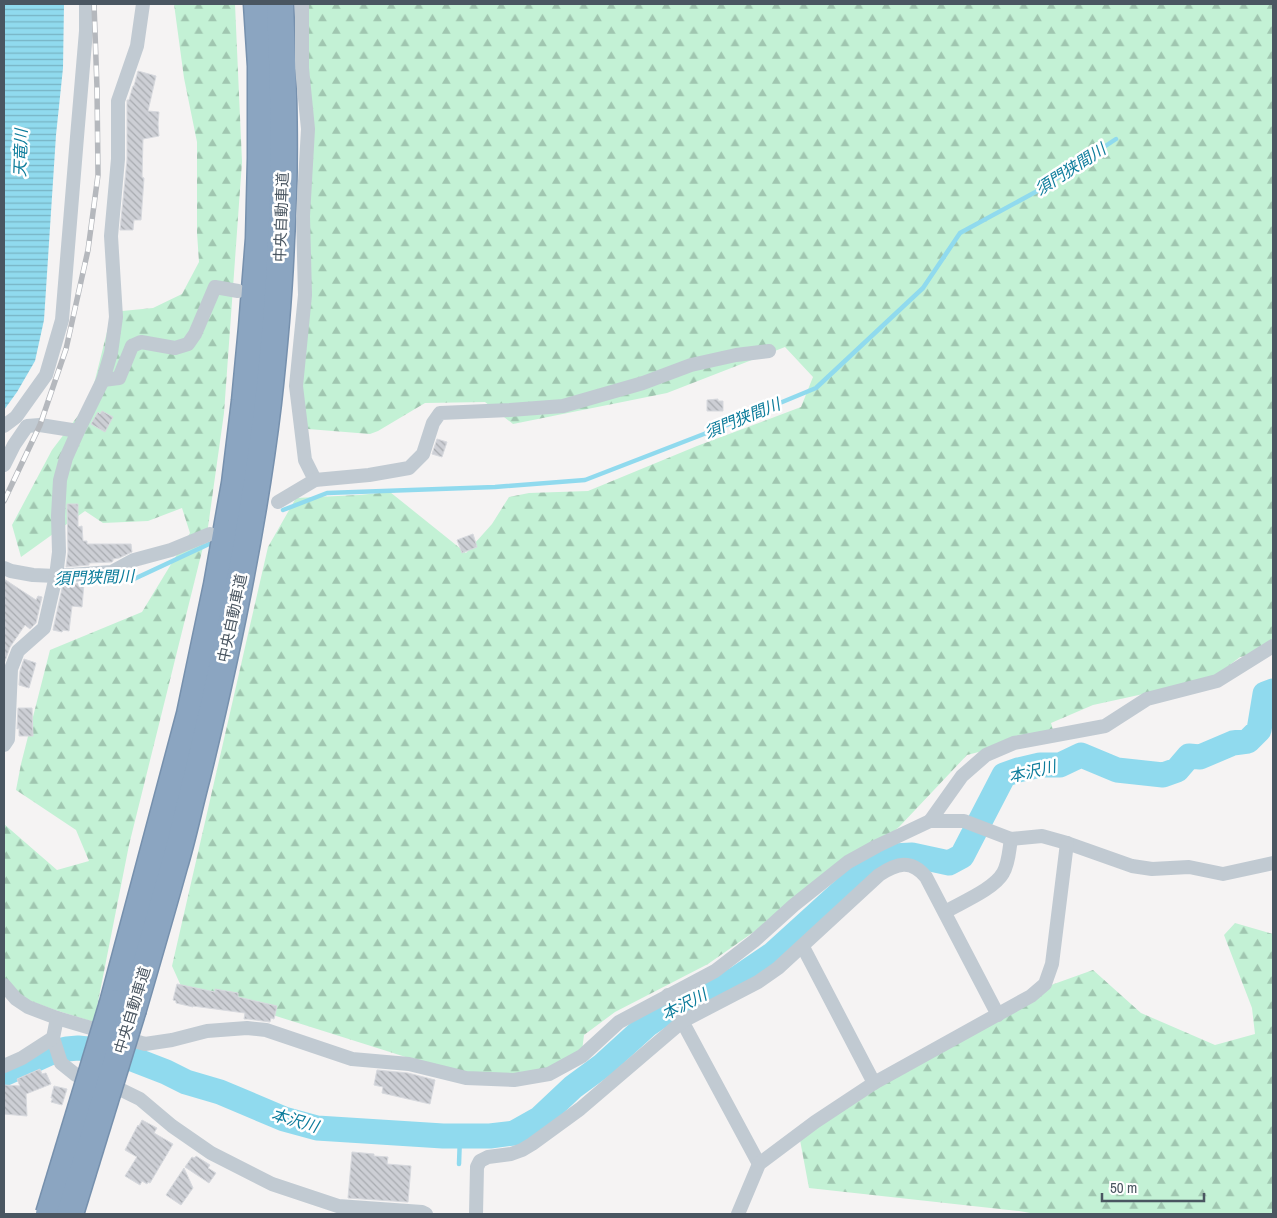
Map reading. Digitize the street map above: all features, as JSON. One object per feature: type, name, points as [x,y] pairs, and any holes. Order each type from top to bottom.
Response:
[{"type":"highway","name":"中央自動車道","points":[[70,1214],[123,1006],[190,714],[217,585],[234,483],[247,382],[259,239],[261,66],[257,4]]},
{"type":"highway","name":"中央自動車道","points":[[49,1214],[175,864],[212,716],[239,588],[257,484],[268,403],[282,238],[283,65],[280,4]]},
{"type":"street","points":[[4,426],[16,417],[46,375],[62,320],[86,30],[86,4]]},
{"type":"street","points":[[4,745],[8,738],[11,669],[18,651],[44,628],[56,576],[60,480],[66,458],[103,380],[111,352],[116,317],[111,236],[118,159],[118,101],[137,46],[142,4]]},
{"type":"street","points":[[302,4],[302,68],[308,129],[304,216],[305,295],[296,386],[304,460],[315,480]]},
{"type":"street","points":[[103,380],[119,378],[132,346],[141,342],[175,348],[188,344],[195,334],[215,288],[238,291]]},
{"type":"street","points":[[290,294],[305,295]]},
{"type":"street","points":[[278,502],[315,480],[369,475],[409,468],[423,454],[433,424],[440,413],[563,406],[692,365],[736,355],[770,351]]},
{"type":"street","points":[[4,466],[14,445],[27,426],[40,425],[78,431]]},
{"type":"street","points":[[4,568],[11,572],[56,576],[112,572],[134,560],[171,550],[210,534]]},
{"type":"street","points":[[930,821],[962,776],[986,755],[1014,742],[1105,726],[1147,699],[1218,681],[1273,646]]},
{"type":"street","points":[[4,985],[16,999],[28,1007],[57,1018],[145,1044],[172,1040],[207,1031],[248,1028],[266,1030],[352,1059],[409,1064],[466,1078],[514,1080],[549,1074],[582,1056],[619,1022],[715,971],[754,941],[794,905],[848,862],[930,821],[964,822],[1010,839],[1042,836],[1067,842],[1132,866],[1152,870],[1188,867],[1223,874],[1273,863]]},
{"type":"street","points":[[945,912],[996,882],[1004,872],[1008,860],[1010,839]]},
{"type":"street","points":[[738,1214],[759,1164],[815,1122],[874,1083],[1031,996],[1045,984],[1052,964],[1067,842]]},
{"type":"street","points":[[476,1214],[477,1167],[480,1161],[488,1157],[511,1154],[532,1144],[580,1109],[683,1021],[758,982],[778,968],[880,874],[891,867],[912,866],[920,870],[926,877],[998,1014]]},
{"type":"street","points":[[802,947],[874,1083]]},
{"type":"street","points":[[668,995],[759,1164]]},
{"type":"street","points":[[57,1018],[56,1047],[61,1063],[76,1074],[97,1078],[140,1099],[172,1126],[211,1153],[272,1184],[341,1210],[422,1212],[426,1214]]},
{"type":"street","points":[[4,1066],[56,1047]]},
{"type":"street","points":[[61,1214],[97,1078]]},
{"type":"green space","points":[[174,4],[235,4],[242,162],[224,413],[208,527],[129,845],[94,1022],[17,996],[4,977],[4,824],[57,870],[89,861],[76,830],[16,790],[50,650],[142,612],[190,533],[182,508],[148,521],[103,523],[85,511],[21,557],[12,525],[52,450],[90,400],[112,312],[153,308],[182,294],[199,262],[197,233],[197,142],[184,78]]},
{"type":"green space","points":[[304,4],[1273,4],[1273,651],[1240,657],[1212,679],[1093,705],[1051,723],[1054,733],[967,755],[899,827],[869,851],[708,964],[615,1012],[584,1035],[581,1059],[548,1077],[469,1077],[181,986],[172,966],[268,547],[296,498],[390,492],[466,553],[492,524],[509,497],[529,493],[588,491],[697,446],[801,407],[813,377],[785,347],[667,393],[513,424],[485,402],[425,403],[370,434],[308,429],[299,392]]},
{"type":"green space","points":[[1235,923],[1273,934],[1273,1214],[1036,1214],[809,1188],[800,1140],[858,1093],[1040,989],[1093,970],[1141,1013],[1215,1045],[1255,1034],[1252,1008],[1224,935]]},
{"type":"water","name":"天竜川","points":[[4,4],[64,4],[63,68],[56,135],[44,320],[35,361],[4,410]]},
{"type":"building","points":[[138,71],[156,76],[148,111],[159,112],[159,136],[143,139],[142,177],[144,178],[141,220],[134,220],[133,230],[120,230],[127,160],[127,100],[129,100]]},
{"type":"building","points":[[718,399],[718,401],[723,401],[723,411],[707,411],[707,400]]},
{"type":"building","points":[[102,411],[113,417],[105,432],[91,424],[98,412],[100,414]]},
{"type":"building","points":[[437,439],[447,442],[442,457],[432,454]]},
{"type":"building","points":[[67,504],[78,504],[78,527],[82,526],[83,541],[87,541],[87,544],[131,544],[132,552],[113,559],[112,562],[66,567],[68,552]]},
{"type":"building","points":[[473,534],[477,547],[462,553],[457,540]]},
{"type":"building","points":[[4,579],[36,600],[38,596],[42,597],[36,623],[30,629],[25,625],[10,647],[4,664]]},
{"type":"building","points":[[84,583],[82,607],[72,606],[69,631],[53,630],[63,584]]},
{"type":"building","points":[[24,659],[36,663],[29,688],[19,685],[20,671]]},
{"type":"building","points":[[18,708],[32,708],[33,736],[19,736],[19,728],[17,729]]},
{"type":"building","points":[[177,984],[215,992],[215,989],[238,993],[238,997],[277,1006],[274,1019],[271,1018],[270,1022],[244,1019],[245,1013],[193,1007],[176,1003],[173,1000]]},
{"type":"building","points":[[40,1069],[42,1074],[46,1073],[51,1084],[26,1094],[27,1116],[4,1114],[4,1085],[20,1086],[17,1079]]},
{"type":"building","points":[[377,1070],[408,1073],[435,1080],[430,1104],[382,1093],[383,1087],[374,1085]]},
{"type":"building","points":[[54,1086],[67,1089],[62,1105],[51,1102]]},
{"type":"building","points":[[142,1120],[157,1128],[154,1133],[173,1144],[150,1183],[148,1182],[147,1184],[142,1181],[140,1185],[125,1176],[137,1157],[125,1150]]},
{"type":"building","points":[[352,1152],[388,1157],[387,1164],[411,1166],[408,1202],[348,1198]]},
{"type":"building","points":[[196,1156],[210,1165],[208,1168],[216,1173],[209,1183],[185,1167],[192,1157]]},
{"type":"building","points":[[184,1168],[193,1188],[181,1205],[166,1195]]},
{"type":"waterway","name":"須門狭間川","points":[[283,510],[327,493],[495,487],[585,480],[816,388],[923,288],[960,233],[1041,189],[1116,139]]},
{"type":"waterway","name":"須門狭間川","points":[[98,579],[134,579],[209,544]]},
{"type":"waterway","name":"本沢川","points":[[4,1074],[50,1053],[78,1048],[97,1050],[135,1060],[186,1082],[220,1092],[284,1119],[317,1128],[443,1136],[490,1136],[514,1133],[539,1119],[573,1087],[603,1065],[647,1025],[666,1012],[736,979],[773,954],[871,865],[892,856],[912,855],[949,863],[962,856],[1004,775],[1040,765],[1060,765],[1081,755],[1117,770],[1163,775],[1177,770],[1189,756],[1200,757],[1233,743],[1248,741],[1259,730],[1265,694],[1273,691]]},
{"type":"waterway","points":[[459,1164],[460,1136]]},
{"type":"railway","points":[[4,501],[40,425],[66,349],[88,250],[98,175],[94,4]]}]
